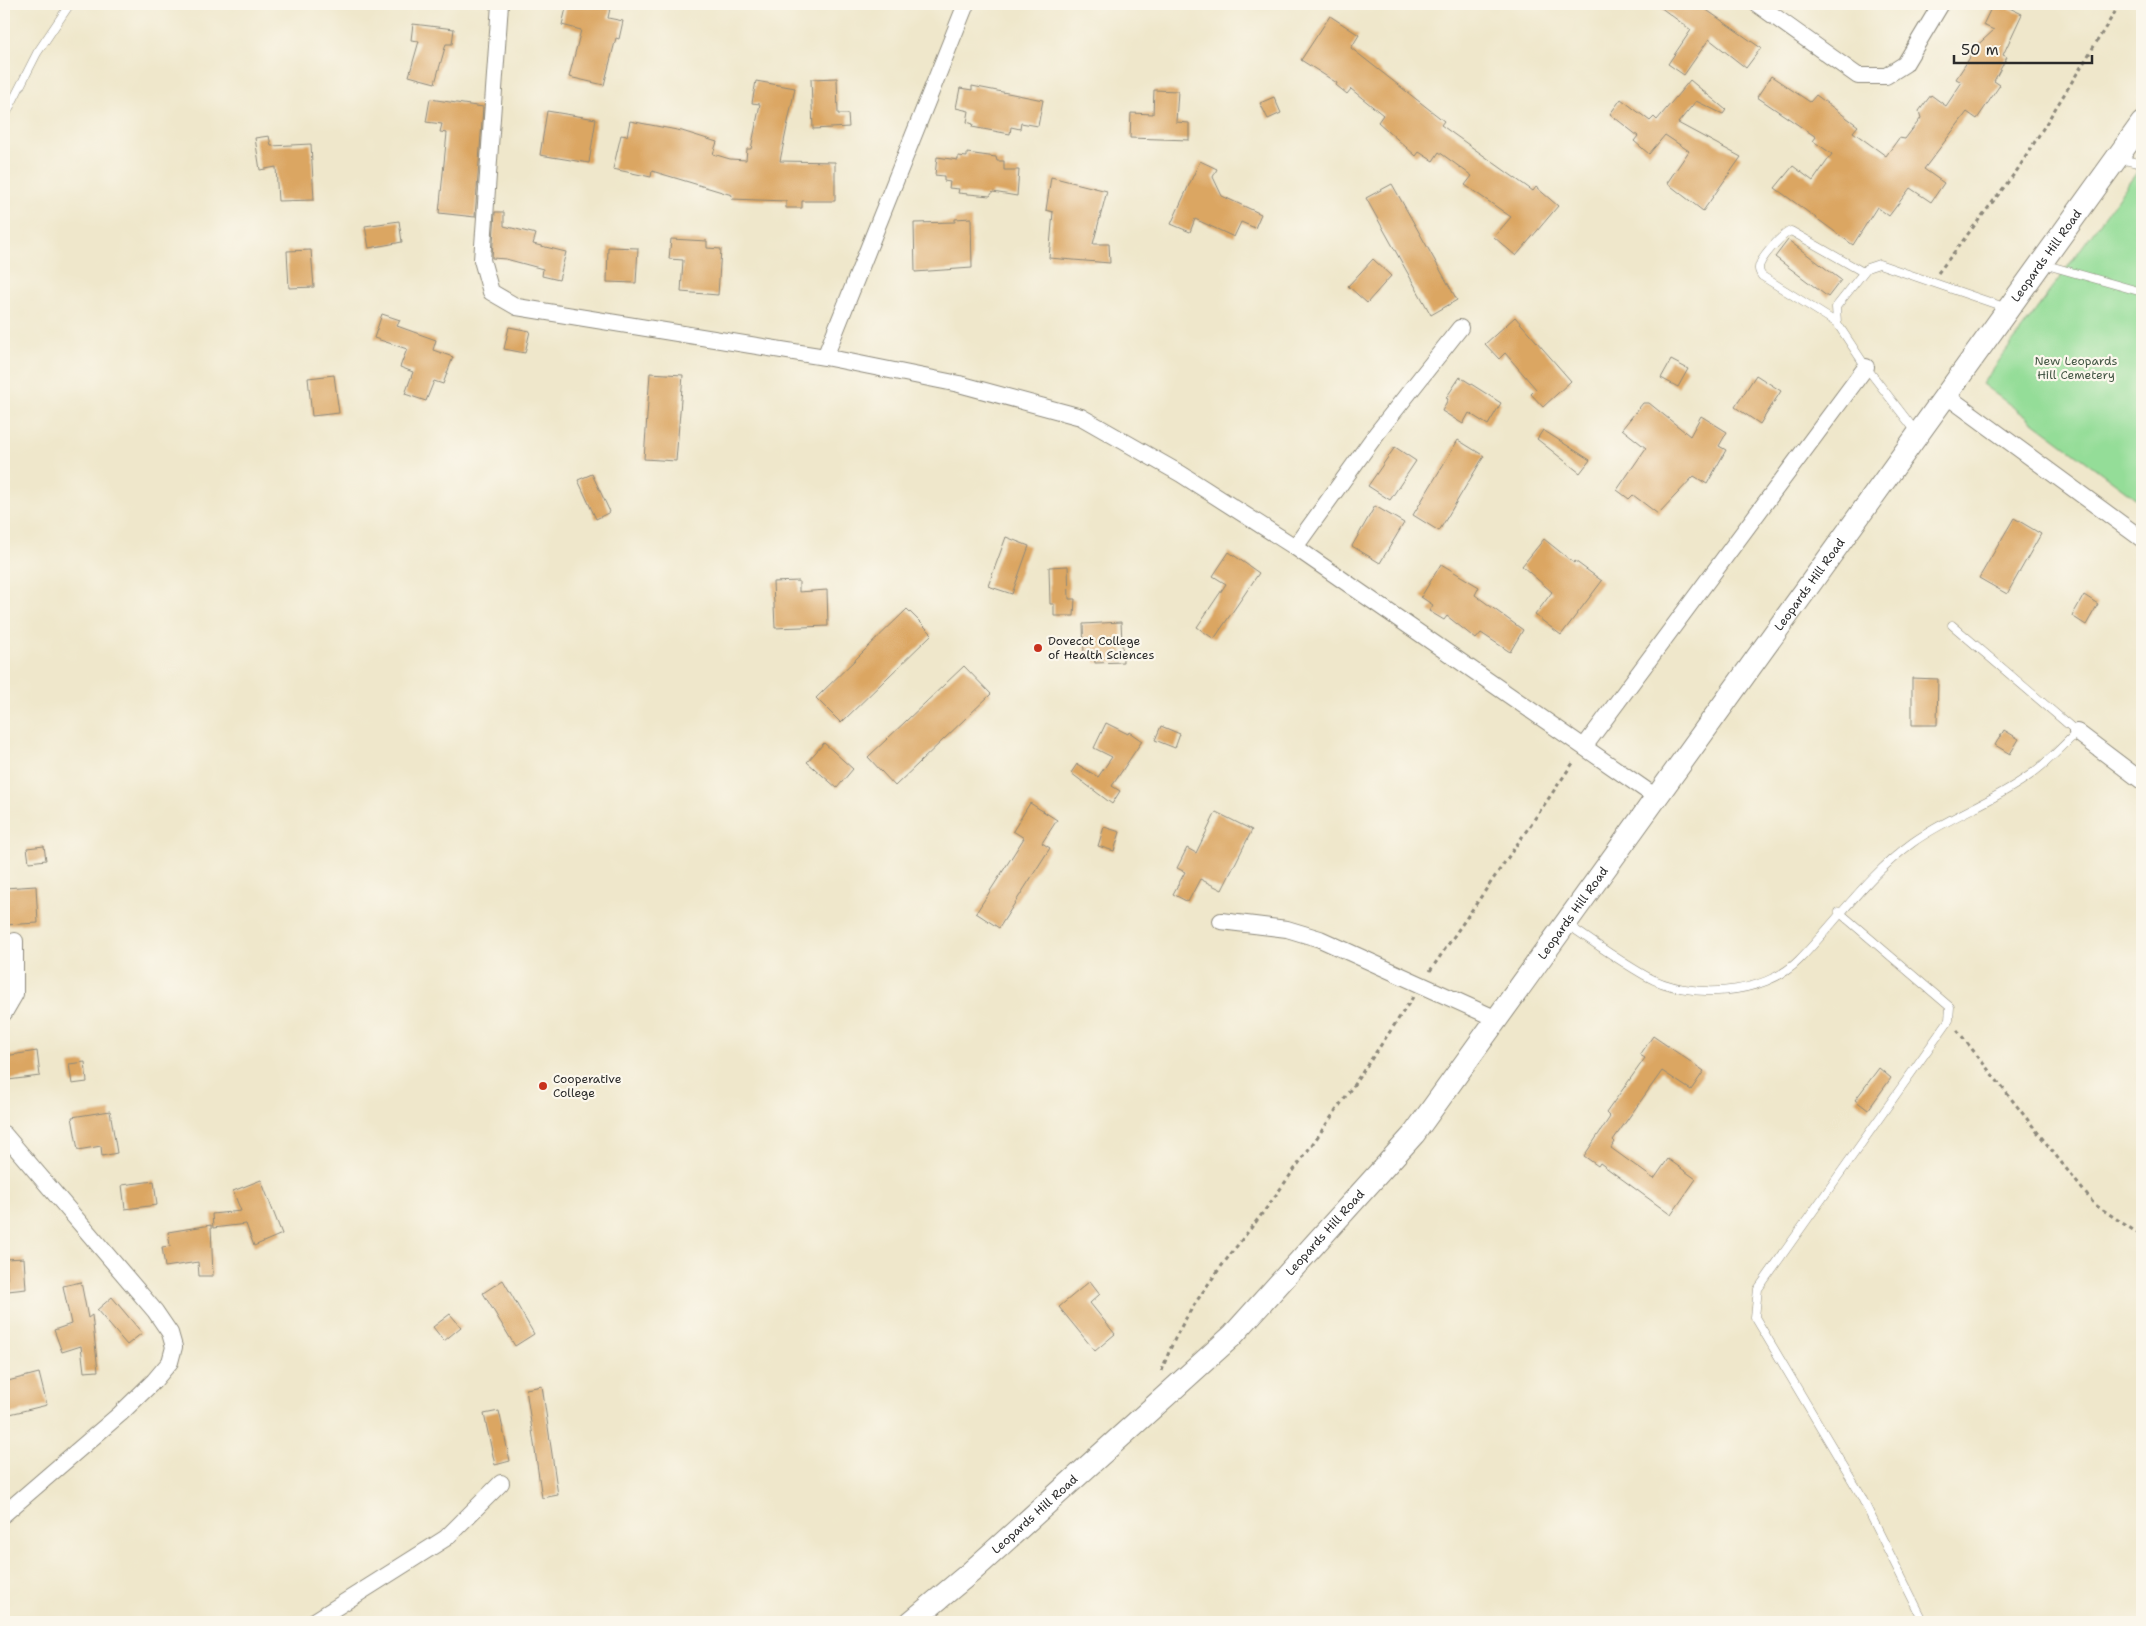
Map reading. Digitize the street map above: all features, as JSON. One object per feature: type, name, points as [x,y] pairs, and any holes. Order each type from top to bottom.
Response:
[{"type":"main road","name":"Leopards Hill Road","points":[[911,1622],[971,1572],[1232,1336],[1389,1164],[1438,1104],[1499,1020],[1565,923],[1947,396],[2142,123]]},
{"type":"street","points":[[500,4],[482,260],[491,292],[517,307],[825,357],[959,384],[1082,416],[1181,474],[1295,547],[1656,797]]},
{"type":"street","points":[[825,357],[966,4]]},
{"type":"street","points":[[1757,4],[1858,76],[1886,76],[1905,64],[1941,4]]},
{"type":"street","points":[[1295,547],[1377,433],[1460,328]]},
{"type":"street","points":[[1584,747],[1866,367]]},
{"type":"street","points":[[1947,396],[2142,539]]},
{"type":"street","points":[[2077,732],[2142,781]]},
{"type":"street","points":[[1221,921],[1288,929],[1320,939],[1499,1020]]},
{"type":"street","points":[[4,1013],[15,994],[15,941]]},
{"type":"street","points":[[4,1134],[155,1311],[170,1333],[174,1347],[170,1362],[154,1381],[120,1414],[4,1514]]},
{"type":"street","points":[[313,1622],[446,1538],[501,1483]]},
{"type":"lane","points":[[4,118],[37,54],[70,4]]},
{"type":"lane","points":[[2118,158],[2142,164]]},
{"type":"lane","points":[[1863,272],[1791,231],[1783,235],[1760,263],[1759,271],[1762,276],[1837,324],[1866,367],[1918,436]]},
{"type":"lane","points":[[1837,324],[1836,307],[1863,272],[1870,266],[1879,264],[2009,309]]},
{"type":"lane","points":[[2041,264],[2142,292]]},
{"type":"lane","points":[[1565,923],[1646,977],[1667,986],[1726,992],[1751,987],[1778,975],[1798,962],[1839,912],[1883,868],[1912,843],[2029,775],[2077,732],[1952,625]]},
{"type":"lane","points":[[1839,912],[1950,1006],[1949,1020],[1758,1289],[1755,1317],[1859,1492],[1924,1622]]},
{"type":"path","points":[[1932,281],[2018,169],[2120,4]]},
{"type":"path","points":[[1154,1406],[1166,1359],[1179,1331],[1211,1283],[1354,1086],[1584,747]]},
{"type":"path","points":[[1949,1020],[2094,1204],[2142,1236]]},
{"type":"green space","name":"New Leopards Hill Cemetery","points":[[2142,165],[2142,503],[1982,384]]},
{"type":"building","points":[[567,4],[611,4],[608,18],[623,21],[619,39],[616,38],[604,85],[569,77],[581,30],[562,25]]},
{"type":"building","points":[[1656,4],[1698,4],[1761,48],[1746,68],[1709,39],[1684,75],[1668,64],[1691,30]]},
{"type":"building","points":[[1993,4],[2001,4],[2022,14],[2003,55],[2007,57],[1994,81],[2000,85],[1977,119],[1967,112],[1924,169],[1944,183],[1931,202],[1910,188],[1889,216],[1877,207],[1853,245],[1775,188],[1793,166],[1813,181],[1832,154],[1813,141],[1816,137],[1757,97],[1771,76],[1810,102],[1816,95],[1858,126],[1853,132],[1886,156],[1899,138],[1905,139],[1921,118],[1919,111],[1931,95],[1946,106],[1962,82],[1956,79],[1969,59],[1972,50],[1994,30],[1983,25]]},
{"type":"building","points":[[1330,16],[1359,35],[1351,48],[1444,121],[1441,125],[1533,191],[1536,187],[1558,206],[1516,256],[1494,237],[1511,217],[1465,185],[1472,176],[1439,152],[1433,161],[1419,152],[1416,156],[1378,122],[1383,115],[1351,89],[1347,94],[1336,85],[1337,83],[1301,60]]},
{"type":"building","points":[[413,24],[454,29],[452,44],[446,44],[435,83],[409,76],[419,41],[411,40]]},
{"type":"building","points":[[837,78],[838,114],[848,114],[849,127],[813,129],[811,79]]},
{"type":"building","points":[[1690,80],[1726,110],[1723,114],[1696,101],[1678,123],[1741,157],[1703,211],[1667,183],[1689,151],[1665,135],[1649,154],[1634,141],[1638,136],[1610,114],[1621,99],[1650,121],[1654,117],[1657,120]]},
{"type":"building","points":[[756,81],[795,88],[780,161],[835,162],[835,201],[802,201],[802,208],[786,208],[786,201],[731,199],[732,195],[652,171],[651,177],[613,169],[621,135],[627,136],[630,121],[682,131],[717,142],[713,154],[730,159],[746,160],[747,149],[751,149],[760,104],[752,103]]},
{"type":"building","points":[[972,86],[1043,100],[1038,126],[1021,123],[1020,129],[1011,127],[1010,134],[972,127],[973,124],[967,122],[969,111],[956,108],[960,88],[972,90]]},
{"type":"building","points":[[1154,90],[1178,91],[1176,122],[1189,123],[1189,140],[1130,138],[1131,113],[1153,114]]},
{"type":"building","points":[[1274,97],[1281,113],[1268,119],[1260,103]]},
{"type":"building","points":[[430,99],[483,107],[475,217],[439,213],[447,133],[440,132],[442,124],[426,122]]},
{"type":"building","points":[[547,111],[596,119],[589,163],[540,155]]},
{"type":"building","points":[[269,136],[271,146],[311,144],[314,200],[278,201],[276,167],[260,170],[255,138]]},
{"type":"building","points":[[967,153],[996,157],[997,161],[1004,161],[1004,170],[1019,170],[1017,196],[993,192],[990,196],[958,193],[959,189],[949,188],[950,182],[944,181],[944,176],[935,175],[937,157],[958,160],[958,156],[967,157]]},
{"type":"building","points":[[1200,161],[1217,169],[1213,177],[1222,196],[1261,214],[1255,228],[1241,222],[1234,237],[1195,219],[1190,232],[1171,224]]},
{"type":"building","points":[[1051,177],[1107,191],[1093,244],[1109,244],[1110,263],[1049,258],[1053,212],[1046,210]]},
{"type":"building","points":[[1392,184],[1457,300],[1431,315],[1366,198]]},
{"type":"building","points":[[495,212],[504,212],[504,226],[536,234],[533,244],[566,252],[559,280],[542,276],[543,269],[506,259],[492,258]]},
{"type":"building","points":[[971,218],[972,268],[915,272],[914,223],[955,222],[955,219]]},
{"type":"building","points":[[399,221],[402,242],[369,248],[365,226]]},
{"type":"building","points":[[671,239],[707,241],[707,248],[721,249],[718,295],[681,292],[683,260],[669,259]]},
{"type":"building","points":[[1788,240],[1841,280],[1828,297],[1775,257]]},
{"type":"building","points":[[608,247],[638,248],[636,283],[607,282]]},
{"type":"building","points":[[311,250],[314,287],[289,288],[287,251]]},
{"type":"building","points":[[1373,259],[1391,276],[1367,303],[1348,286]]},
{"type":"building","points":[[382,314],[400,320],[397,326],[436,340],[433,350],[453,357],[443,384],[434,381],[426,401],[405,394],[413,372],[400,367],[407,349],[374,338]]},
{"type":"building","points":[[1515,317],[1571,381],[1543,407],[1531,394],[1536,389],[1505,353],[1499,359],[1485,344]]},
{"type":"building","points":[[509,327],[530,331],[525,353],[504,349]]},
{"type":"building","points":[[1671,360],[1688,369],[1678,387],[1661,378]]},
{"type":"building","points":[[650,373],[683,375],[676,461],[644,459]]},
{"type":"building","points":[[334,375],[339,413],[312,416],[308,378]]},
{"type":"building","points":[[1756,375],[1781,391],[1760,424],[1735,407]]},
{"type":"building","points":[[1460,377],[1501,403],[1488,425],[1469,413],[1463,424],[1442,411],[1448,399],[1446,398]]},
{"type":"building","points":[[1643,403],[1649,403],[1690,436],[1701,416],[1727,432],[1719,446],[1726,450],[1707,484],[1694,476],[1658,514],[1633,495],[1629,499],[1617,490],[1646,448],[1622,429]]},
{"type":"building","points":[[1543,430],[1590,460],[1580,473],[1537,439]]},
{"type":"building","points":[[1458,440],[1484,456],[1439,531],[1413,515]]},
{"type":"building","points":[[1395,447],[1416,461],[1390,500],[1368,486]]},
{"type":"building","points":[[592,474],[610,512],[596,519],[578,480]]},
{"type":"building","points":[[1375,506],[1404,523],[1380,563],[1352,546]]},
{"type":"building","points":[[2014,518],[2041,534],[2007,594],[1979,578]]},
{"type":"building","points":[[1006,537],[1029,546],[1012,594],[988,586]]},
{"type":"building","points":[[1544,539],[1574,563],[1575,561],[1602,581],[1561,635],[1535,615],[1552,592],[1522,566]]},
{"type":"building","points":[[1229,552],[1259,573],[1214,639],[1197,627],[1226,584],[1213,576]]},
{"type":"building","points":[[1441,564],[1479,587],[1475,595],[1523,630],[1510,652],[1481,633],[1476,639],[1447,616],[1444,620],[1429,611],[1433,605],[1421,597]]},
{"type":"building","points":[[1068,566],[1069,599],[1075,599],[1074,616],[1054,616],[1054,604],[1050,604],[1049,567]]},
{"type":"building","points":[[799,581],[799,592],[827,590],[828,626],[775,628],[773,582]]},
{"type":"building","points":[[2084,595],[2098,604],[2086,625],[2072,616]]},
{"type":"building","points":[[907,609],[932,634],[841,723],[816,698]]},
{"type":"building","points":[[1121,622],[1123,662],[1095,663],[1094,654],[1084,655],[1083,624]]},
{"type":"building","points":[[964,666],[991,694],[895,786],[868,757]]},
{"type":"building","points":[[1912,678],[1938,679],[1937,725],[1912,725]]},
{"type":"building","points":[[1106,723],[1128,734],[1129,732],[1142,741],[1112,786],[1120,791],[1112,804],[1071,773],[1077,764],[1098,777],[1112,757],[1094,748]]},
{"type":"building","points":[[1161,726],[1180,734],[1175,748],[1155,740]]},
{"type":"building","points":[[2004,730],[2019,739],[2010,754],[1995,745]]},
{"type":"building","points":[[824,743],[853,769],[837,788],[807,762]]},
{"type":"building","points":[[1030,803],[1057,820],[1042,843],[1050,848],[999,928],[976,913],[1024,838],[1013,831]]},
{"type":"building","points":[[1216,812],[1252,830],[1222,890],[1200,879],[1188,902],[1173,894],[1185,872],[1177,868],[1187,848],[1196,853]]},
{"type":"building","points":[[1104,827],[1120,832],[1114,851],[1098,846]]},
{"type":"building","points":[[44,846],[46,860],[29,862],[27,848]]},
{"type":"building","points":[[36,886],[38,923],[4,925],[4,888]]},
{"type":"building","points":[[1653,1036],[1704,1071],[1691,1090],[1662,1071],[1613,1140],[1615,1142],[1611,1148],[1654,1179],[1668,1159],[1696,1179],[1671,1215],[1600,1163],[1598,1166],[1584,1156],[1610,1117],[1606,1113],[1645,1058],[1640,1055]]},
{"type":"building","points":[[37,1051],[40,1076],[8,1080],[5,1056]]},
{"type":"building","points":[[85,1062],[87,1082],[72,1084],[69,1064]]},
{"type":"building","points":[[1879,1068],[1891,1078],[1868,1110],[1855,1100]]},
{"type":"building","points":[[110,1111],[117,1153],[102,1156],[101,1146],[78,1150],[72,1117]]},
{"type":"building","points":[[261,1180],[282,1234],[254,1246],[246,1224],[213,1228],[212,1214],[241,1211],[233,1191]]},
{"type":"building","points":[[154,1181],[157,1205],[125,1209],[122,1185]]},
{"type":"building","points":[[211,1225],[213,1276],[199,1276],[198,1262],[165,1267],[162,1247],[170,1246],[168,1232]]},
{"type":"building","points":[[24,1258],[26,1289],[8,1291],[6,1259]]},
{"type":"building","points":[[503,1280],[534,1334],[515,1346],[483,1293]]},
{"type":"building","points":[[1090,1281],[1100,1294],[1090,1303],[1115,1334],[1095,1351],[1059,1307]]},
{"type":"building","points":[[81,1282],[88,1318],[92,1315],[98,1371],[84,1372],[81,1346],[62,1352],[54,1330],[71,1324],[63,1286]]},
{"type":"building","points":[[112,1297],[142,1333],[127,1345],[97,1310]]},
{"type":"building","points":[[450,1314],[461,1327],[444,1341],[433,1327]]},
{"type":"building","points":[[39,1373],[47,1405],[10,1414],[4,1382]]},
{"type":"building","points":[[542,1386],[558,1495],[542,1498],[526,1389]]},
{"type":"building","points":[[499,1411],[510,1461],[495,1465],[484,1414]]},
{"type":"place","name":"Dovecot College of Health Sciences","points":[[1038,648]]},
{"type":"place","name":"Cooperative College","points":[[543,1086]]}]
